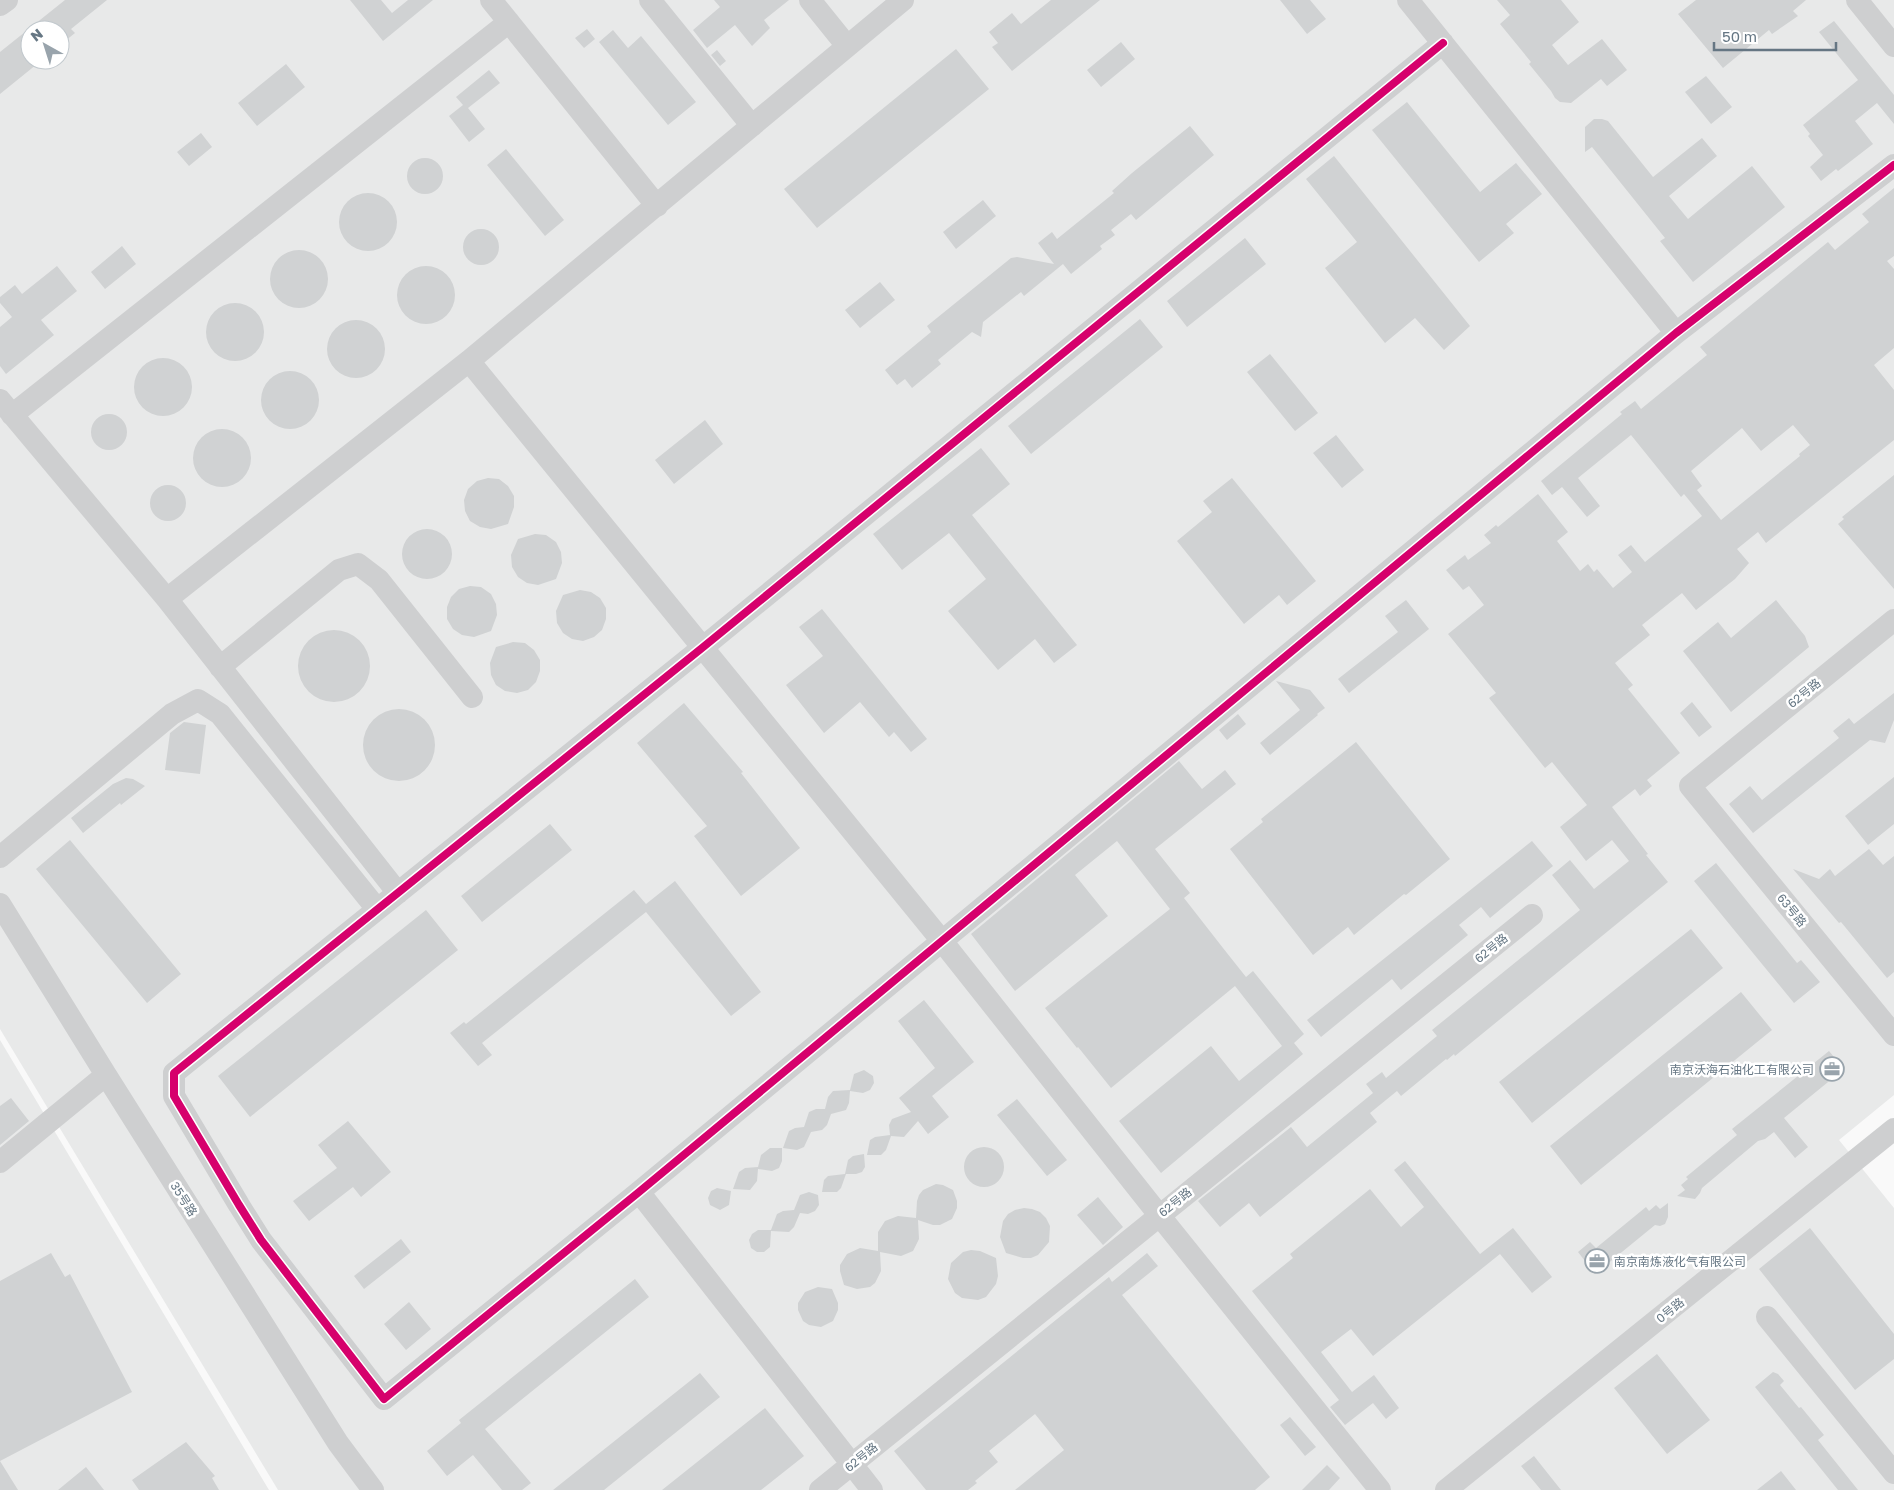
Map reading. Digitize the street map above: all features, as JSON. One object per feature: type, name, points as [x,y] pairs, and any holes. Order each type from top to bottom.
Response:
[{"type":"street","points":[[0,5],[7,0]]},
{"type":"street","points":[[491,0],[657,206]]},
{"type":"street","points":[[650,0],[752,126]]},
{"type":"street","points":[[810,0],[847,46]]},
{"type":"street","points":[[167,599],[469,362],[903,0]]},
{"type":"street","points":[[1408,0],[1676,333]]},
{"type":"street","points":[[1857,0],[1894,46]]},
{"type":"street","points":[[398,892],[167,599],[6,407],[509,22]]},
{"type":"street","points":[[1443,43],[702,648],[174,1073],[174,1096],[239,1206],[261,1240],[384,1399],[639,1192],[1676,333],[1894,165]]},
{"type":"street","points":[[469,362],[942,941],[1380,1490]]},
{"type":"street","points":[[220,666],[339,570],[358,564],[379,580],[472,697]]},
{"type":"street","name":"62号路","points":[[1690,786],[1894,620]]},
{"type":"street","points":[[0,857],[172,714],[198,700],[220,714],[377,909]]},
{"type":"street","name":"63号路","points":[[1690,786],[1894,1035]]},
{"type":"street","name":"35号路","points":[[0,904],[338,1443],[373,1490]]},
{"type":"street","name":"62号路","points":[[820,1490],[1532,916]]},
{"type":"street","points":[[0,1162],[106,1075]]},
{"type":"street","name":"0号路","points":[[1446,1490],[1894,1129]]},
{"type":"street","points":[[639,1192],[872,1490]]},
{"type":"street","points":[[1767,1316],[1894,1473]]},
{"type":"shaded area","points":[[0,0],[1894,0],[1894,1095],[1839,1140],[1894,1208],[1894,1490],[278,1490],[0,1029]]},
{"type":"shaded area","points":[[0,1040],[269,1490],[0,1490]]},
{"type":"building","points":[[65,0],[107,0],[71,29],[75,33],[70,37],[70,20],[40,20]]},
{"type":"building","points":[[350,0],[381,0],[392,13],[408,0],[433,0],[383,41]]},
{"type":"building","points":[[714,0],[789,0],[764,20],[770,28],[752,46],[735,25],[707,48],[693,30],[720,7]]},
{"type":"building","points":[[1051,0],[1100,0],[1012,71],[992,47],[998,43],[989,32],[1012,13],[1021,24]]},
{"type":"building","points":[[1280,0],[1310,0],[1326,19],[1307,34]]},
{"type":"building","points":[[1497,0],[1561,0],[1579,22],[1552,45],[1568,65],[1602,39],[1627,70],[1607,86],[1601,79],[1571,103],[1560,102],[1555,98],[1529,64],[1531,62],[1500,24],[1510,15]]},
{"type":"building","points":[[1696,0],[1806,0],[1793,11],[1798,16],[1772,34],[1769,30],[1723,68],[1678,14]]},
{"type":"building","points":[[1834,21],[1894,95],[1894,124],[1877,103],[1855,121],[1873,144],[1838,171],[1836,169],[1821,181],[1810,167],[1823,155],[1808,136],[1810,134],[1803,125],[1858,80],[1819,32]]},
{"type":"building","points":[[587,29],[595,39],[584,48],[575,38]]},
{"type":"building","points":[[613,30],[628,48],[641,36],[696,102],[668,125],[599,42]]},
{"type":"building","points":[[20,36],[20,70],[30,70],[0,94],[0,52]]},
{"type":"building","points":[[1121,42],[1135,59],[1101,87],[1087,70]]},
{"type":"building","points":[[956,49],[989,89],[817,228],[784,189]]},
{"type":"building","points":[[717,50],[726,61],[720,66],[711,55]]},
{"type":"building","points":[[286,64],[305,87],[257,126],[238,103]]},
{"type":"building","points":[[489,70],[500,83],[468,108],[485,129],[469,142],[449,116],[463,105],[456,97]]},
{"type":"building","points":[[1706,76],[1732,107],[1711,124],[1685,92]]},
{"type":"building","points":[[1407,102],[1480,192],[1516,163],[1542,194],[1506,224],[1514,233],[1479,262],[1372,130]]},
{"type":"building","points":[[1594,119],[1608,121],[1653,177],[1702,138],[1717,156],[1669,196],[1688,219],[1752,166],[1785,207],[1693,282],[1660,241],[1665,238],[1592,147],[1585,152],[1585,127]]},
{"type":"building","points":[[1190,126],[1214,155],[1136,220],[1131,214],[1111,230],[1115,235],[1100,246],[1102,249],[1071,274],[1063,264],[1024,296],[1021,292],[983,322],[981,337],[972,332],[938,360],[941,364],[912,388],[905,379],[897,385],[885,370],[931,332],[927,326],[1011,258],[1017,257],[1054,264],[1038,243],[1052,232],[1057,239],[1114,193],[1112,191],[1132,173]]},
{"type":"building","points":[[201,133],[212,147],[189,166],[177,152]]},
{"type":"building","points":[[506,149],[564,220],[545,236],[487,165]]},
{"type":"building","points":[[1334,156],[1470,326],[1444,350],[1415,318],[1385,343],[1325,268],[1357,242],[1306,179]]},
{"type":"building","points":[[425,158],[432,159],[438,163],[442,169],[442,183],[438,189],[432,193],[425,194],[418,193],[412,189],[408,183],[407,176],[408,169],[412,163],[418,159]]},
{"type":"building","points":[[1894,188],[1894,256],[1887,261],[1894,269],[1894,348],[1874,365],[1894,390],[1894,440],[1766,543],[1758,532],[1737,549],[1749,563],[1735,579],[1696,610],[1682,593],[1642,625],[1650,635],[1615,663],[1633,685],[1628,689],[1680,753],[1647,780],[1652,786],[1640,796],[1635,789],[1612,807],[1668,882],[1455,1056],[1454,1054],[1446,1059],[1401,1096],[1397,1091],[1370,1113],[1377,1122],[1260,1217],[1249,1203],[1220,1227],[1198,1201],[1291,1127],[1307,1147],[1373,1093],[1366,1084],[1382,1072],[1386,1078],[1437,1036],[1432,1030],[1580,910],[1552,875],[1570,860],[1594,889],[1629,861],[1612,840],[1586,861],[1560,827],[1587,805],[1552,762],[1545,768],[1489,698],[1496,693],[1448,634],[1484,605],[1469,586],[1463,590],[1446,570],[1465,555],[1468,560],[1491,543],[1484,535],[1496,525],[1498,527],[1538,494],[1568,532],[1557,541],[1580,571],[1588,564],[1594,572],[1597,569],[1613,588],[1632,572],[1618,555],[1631,545],[1645,562],[1702,516],[1684,494],[1681,497],[1631,435],[1578,478],[1600,506],[1587,517],[1562,487],[1552,495],[1541,481],[1622,414],[1620,412],[1635,401],[1641,409],[1707,355],[1700,347],[1828,242],[1835,250],[1869,222],[1862,214]],"holes":[[[1793,425],[1810,445],[1799,454],[1800,456],[1721,520],[1697,490],[1702,486],[1691,471],[1742,428],[1761,451]]]},
{"type":"building","points":[[368,193],[379,195],[389,201],[395,211],[397,222],[395,233],[389,243],[379,249],[368,251],[357,249],[347,243],[341,233],[339,222],[341,211],[347,201],[357,195]]},
{"type":"building","points":[[983,200],[996,216],[956,249],[943,232]]},
{"type":"building","points":[[481,229],[488,230],[494,234],[498,240],[498,254],[494,260],[488,264],[481,265],[474,264],[468,260],[464,254],[463,247],[464,240],[468,234],[474,230]]},
{"type":"building","points":[[1245,238],[1266,264],[1187,327],[1167,301]]},
{"type":"building","points":[[122,246],[136,264],[105,289],[91,272]]},
{"type":"building","points":[[293,250],[305,250],[320,258],[328,273],[328,285],[320,300],[305,308],[293,308],[278,300],[270,285],[270,273],[278,258]]},
{"type":"building","points":[[57,266],[77,291],[41,320],[54,335],[6,374],[0,366],[0,327],[12,317],[0,303],[0,297],[15,285],[22,294]]},
{"type":"building","points":[[426,266],[437,268],[447,274],[453,284],[455,295],[453,306],[447,316],[437,322],[426,324],[415,322],[405,316],[399,306],[397,295],[399,284],[405,274],[415,268]]},
{"type":"building","points":[[880,282],[895,300],[860,328],[845,310]]},
{"type":"building","points":[[229,303],[241,303],[256,311],[264,326],[264,338],[256,353],[241,361],[229,361],[214,353],[206,338],[206,326],[214,311]]},
{"type":"building","points":[[1140,319],[1163,347],[1031,454],[1008,426]]},
{"type":"building","points":[[356,320],[367,322],[377,328],[383,338],[385,349],[383,360],[377,370],[367,376],[356,378],[345,376],[335,370],[329,360],[327,349],[329,338],[335,328],[345,322]]},
{"type":"building","points":[[1270,354],[1318,413],[1295,431],[1247,372]]},
{"type":"building","points":[[157,358],[169,358],[184,366],[192,381],[192,393],[184,408],[169,416],[157,416],[142,408],[134,393],[134,381],[142,366]]},
{"type":"building","points":[[284,371],[296,371],[311,379],[319,394],[319,406],[311,421],[296,429],[284,429],[269,421],[261,406],[261,394],[269,379]]},
{"type":"building","points":[[109,414],[116,415],[122,419],[126,425],[126,439],[122,445],[116,449],[109,450],[102,449],[96,445],[92,439],[91,432],[92,425],[96,419],[102,415]]},
{"type":"building","points":[[705,420],[723,444],[674,484],[655,460]]},
{"type":"building","points":[[222,429],[233,431],[243,437],[249,447],[251,458],[249,469],[243,479],[233,485],[222,487],[211,485],[201,479],[195,469],[193,458],[195,447],[201,437],[211,431]]},
{"type":"building","points":[[1336,435],[1364,470],[1342,488],[1313,453]]},
{"type":"building","points":[[981,448],[1010,484],[972,515],[1077,645],[1054,663],[1035,639],[998,670],[948,611],[986,579],[949,533],[902,570],[873,534]]},
{"type":"building","points":[[1894,475],[1894,589],[1838,524],[1844,519],[1842,517]]},
{"type":"building","points":[[488,478],[499,479],[508,486],[514,496],[514,507],[508,524],[491,529],[480,527],[470,521],[465,511],[464,500],[468,489],[477,481]]},
{"type":"building","points":[[1232,478],[1316,581],[1287,605],[1279,595],[1244,624],[1177,541],[1212,512],[1203,501]]},
{"type":"building","points":[[168,485],[175,486],[181,490],[185,496],[185,510],[181,516],[175,520],[168,521],[161,520],[155,516],[151,510],[150,503],[151,496],[155,490],[161,486]]},
{"type":"building","points":[[422,529],[432,529],[445,536],[452,549],[452,559],[445,572],[432,579],[422,579],[413,575],[406,568],[402,559],[402,549],[406,540],[413,533]]},
{"type":"building","points":[[535,534],[546,535],[556,542],[561,552],[562,563],[556,579],[538,585],[527,583],[518,577],[512,567],[511,555],[518,539]]},
{"type":"building","points":[[470,586],[481,587],[491,594],[496,604],[497,615],[491,631],[474,637],[462,635],[453,629],[447,619],[447,607],[451,597],[459,589]]},
{"type":"building","points":[[580,590],[591,592],[600,598],[606,608],[606,619],[602,630],[594,637],[583,641],[572,639],[563,633],[557,623],[556,611],[563,595]]},
{"type":"building","points":[[1406,600],[1429,629],[1349,693],[1338,679],[1398,632],[1385,616]]},
{"type":"building","points":[[1776,600],[1805,636],[1809,647],[1731,712],[1683,651],[1718,622],[1731,638]]},
{"type":"building","points":[[822,609],[927,739],[911,752],[894,732],[889,737],[860,702],[824,733],[786,685],[823,656],[799,627]]},
{"type":"building","points":[[341,630],[360,640],[368,652],[370,666],[368,680],[360,692],[348,700],[327,702],[308,692],[300,680],[298,659],[308,640],[320,632]]},
{"type":"building","points":[[513,642],[525,643],[534,650],[540,660],[540,671],[536,682],[528,690],[517,693],[505,691],[496,685],[491,675],[490,663],[496,647]]},
{"type":"building","points":[[1276,681],[1310,690],[1325,708],[1270,755],[1260,743],[1300,710]]},
{"type":"building","points":[[1894,693],[1894,720],[1885,743],[1870,740],[1753,833],[1729,804],[1750,786],[1762,800],[1839,738],[1833,731],[1849,718],[1854,724]]},
{"type":"building","points":[[1692,702],[1712,727],[1699,737],[1680,713]]},
{"type":"building","points":[[684,703],[743,772],[741,773],[800,848],[741,896],[694,836],[707,826],[637,743]]},
{"type":"building","points":[[406,709],[425,719],[433,731],[435,745],[433,759],[425,771],[413,779],[392,781],[373,771],[365,759],[363,738],[373,719],[385,711]]},
{"type":"building","points":[[1238,714],[1246,724],[1227,740],[1219,730]]},
{"type":"building","points":[[184,722],[206,725],[200,774],[165,770],[170,733]]},
{"type":"building","points":[[1356,742],[1450,859],[1354,935],[1348,927],[1313,955],[1230,849],[1263,822],[1261,819]]},
{"type":"building","points":[[1179,761],[1202,789],[1225,770],[1236,784],[1155,849],[1190,893],[1184,898],[1246,977],[1253,971],[1304,1034],[1294,1043],[1303,1054],[1161,1173],[1119,1121],[1211,1046],[1239,1081],[1282,1046],[1235,986],[1111,1088],[1045,1008],[1170,909],[1117,841],[1075,875],[1108,916],[1015,991],[971,934]]},
{"type":"building","points":[[1894,777],[1894,824],[1868,845],[1845,816]]},
{"type":"building","points":[[126,778],[133,779],[145,786],[121,805],[120,803],[83,833],[71,818],[113,784]]},
{"type":"building","points":[[550,824],[572,850],[482,922],[461,896]]},
{"type":"building","points":[[70,840],[181,974],[147,1003],[36,869]]},
{"type":"building","points":[[1532,841],[1553,866],[1490,918],[1481,907],[1459,925],[1468,935],[1401,990],[1392,979],[1321,1037],[1307,1020]]},
{"type":"building","points":[[1869,849],[1883,865],[1894,856],[1894,972],[1887,978],[1841,922],[1839,923],[1793,869],[1819,879],[1830,869],[1835,876]]},
{"type":"building","points":[[1716,863],[1797,963],[1801,960],[1820,982],[1794,1003],[1694,881]]},
{"type":"building","points":[[675,881],[761,992],[731,1016],[646,912],[482,1043],[492,1055],[478,1066],[450,1033],[464,1022],[466,1024],[634,890],[646,904]]},
{"type":"building","points":[[426,910],[458,950],[250,1117],[218,1076]]},
{"type":"building","points":[[1691,929],[1723,968],[1532,1123],[1499,1082]]},
{"type":"building","points":[[1741,992],[1772,1030],[1581,1185],[1550,1146]]},
{"type":"building","points":[[924,1000],[974,1062],[932,1096],[949,1117],[928,1134],[918,1121],[904,1137],[891,1136],[886,1150],[881,1155],[867,1155],[870,1140],[875,1137],[890,1135],[889,1125],[892,1119],[911,1112],[899,1098],[935,1068],[898,1021]]},
{"type":"building","points":[[1829,1051],[1844,1069],[1784,1118],[1808,1147],[1795,1158],[1774,1132],[1765,1139],[1758,1141],[1702,1188],[1695,1199],[1677,1196],[1685,1190],[1681,1185],[1688,1179],[1686,1177],[1737,1135],[1732,1129]]},
{"type":"building","points":[[864,1070],[873,1076],[874,1083],[870,1090],[863,1093],[850,1091],[846,1110],[831,1114],[827,1125],[822,1130],[811,1132],[804,1147],[797,1150],[783,1148],[789,1131],[804,1127],[809,1112],[816,1109],[825,1109],[828,1097],[833,1091],[850,1090],[854,1074]]},
{"type":"building","points":[[11,1098],[29,1121],[0,1145],[0,1106]]},
{"type":"building","points":[[1017,1099],[1067,1160],[1047,1176],[997,1115]]},
{"type":"building","points":[[348,1121],[391,1172],[361,1197],[353,1187],[309,1221],[293,1201],[337,1168],[318,1145]]},
{"type":"building","points":[[988,1147],[995,1150],[1001,1156],[1004,1167],[1003,1175],[995,1184],[988,1187],[980,1187],[973,1184],[965,1175],[964,1163],[967,1156],[976,1148]]},
{"type":"building","points":[[770,1148],[782,1148],[782,1161],[779,1168],[772,1171],[758,1169],[757,1181],[750,1190],[733,1189],[739,1172],[745,1168],[758,1167],[761,1155]]},
{"type":"building","points":[[864,1154],[865,1167],[862,1172],[846,1174],[841,1188],[837,1192],[822,1192],[824,1180],[828,1176],[845,1174],[848,1160],[853,1156]]},
{"type":"building","points":[[1405,1161],[1480,1254],[1513,1228],[1552,1277],[1532,1293],[1500,1254],[1373,1356],[1351,1329],[1321,1352],[1352,1392],[1374,1375],[1399,1408],[1386,1419],[1373,1403],[1345,1425],[1330,1407],[1339,1400],[1252,1291],[1293,1258],[1290,1254],[1370,1189],[1401,1227],[1424,1207],[1394,1170]]},
{"type":"building","points":[[936,1184],[953,1190],[957,1201],[957,1208],[952,1219],[940,1225],[933,1225],[918,1220],[919,1239],[913,1251],[901,1256],[880,1252],[881,1271],[875,1283],[870,1287],[857,1289],[844,1285],[840,1265],[847,1254],[860,1248],[878,1251],[878,1232],[885,1221],[898,1216],[916,1218],[919,1195],[923,1190]]},
{"type":"building","points":[[717,1188],[731,1191],[729,1205],[720,1210],[710,1205],[708,1198],[711,1191]]},
{"type":"building","points":[[809,1192],[818,1195],[819,1205],[815,1211],[808,1214],[800,1213],[794,1227],[789,1232],[771,1231],[770,1247],[764,1252],[757,1252],[751,1248],[749,1240],[752,1234],[758,1230],[771,1230],[777,1214],[783,1211],[794,1210],[800,1195]]},
{"type":"building","points":[[1098,1197],[1123,1227],[1103,1245],[1077,1215]]},
{"type":"building","points":[[1668,1203],[1668,1217],[1665,1224],[1655,1225],[1595,1274],[1578,1252],[1590,1242],[1596,1248],[1646,1207],[1649,1211],[1656,1205],[1660,1209]]},
{"type":"building","points":[[1024,1208],[1040,1212],[1050,1226],[1049,1242],[1038,1255],[1031,1258],[1023,1258],[1006,1253],[1000,1237],[1003,1221],[1008,1214]]},
{"type":"building","points":[[1810,1228],[1894,1334],[1894,1359],[1855,1390],[1759,1269]]},
{"type":"building","points":[[401,1239],[411,1252],[364,1289],[354,1276]]},
{"type":"building","points":[[971,1250],[980,1251],[996,1258],[998,1276],[996,1284],[986,1297],[978,1300],[962,1298],[955,1293],[948,1279],[951,1263],[963,1252]]},
{"type":"building","points":[[51,1253],[65,1277],[70,1274],[132,1392],[0,1461],[0,1281]]},
{"type":"building","points":[[1147,1253],[1158,1266],[1122,1295],[1270,1477],[1255,1490],[1015,1490],[1064,1450],[1035,1414],[989,1451],[998,1462],[975,1481],[977,1483],[968,1490],[926,1490],[894,1451],[1109,1277],[1112,1282]]},
{"type":"building","points":[[635,1279],[649,1297],[485,1429],[531,1483],[522,1490],[502,1490],[473,1455],[447,1476],[427,1451],[461,1423],[459,1420]]},
{"type":"building","points":[[818,1287],[832,1289],[838,1303],[838,1310],[833,1321],[821,1327],[809,1325],[803,1321],[798,1310],[798,1303],[805,1292]]},
{"type":"building","points":[[409,1302],[431,1329],[406,1350],[384,1324]]},
{"type":"building","points":[[1657,1354],[1710,1420],[1667,1454],[1614,1388]]},
{"type":"building","points":[[1773,1372],[1778,1374],[1784,1381],[1780,1385],[1824,1435],[1818,1440],[1858,1490],[1838,1490],[1755,1387]]},
{"type":"building","points":[[700,1373],[720,1397],[604,1490],[553,1490]]},
{"type":"building","points":[[765,1408],[804,1456],[761,1490],[662,1490]]},
{"type":"building","points":[[1290,1417],[1316,1447],[1305,1456],[1280,1425]]},
{"type":"building","points":[[186,1442],[215,1476],[212,1478],[219,1490],[139,1490],[132,1480]]},
{"type":"building","points":[[1534,1456],[1561,1490],[1541,1490],[1521,1466]]},
{"type":"building","points":[[0,1461],[18,1490],[0,1490]]},
{"type":"building","points":[[1327,1465],[1340,1478],[1329,1490],[1302,1490]]},
{"type":"building","points":[[86,1467],[104,1490],[58,1490]]},
{"type":"building","points":[[1781,1471],[1796,1490],[1757,1490]]},
{"type":"cycle path","points":[[1443,43],[702,648],[174,1073],[174,1096],[261,1240],[384,1399],[639,1192],[1676,333],[1894,165]]},
{"type":"place","name":"南京沃海石油化工有限公司","points":[[1832,1069]]},
{"type":"place","name":"南京南炼液化气有限公司","points":[[1597,1261]]}]
